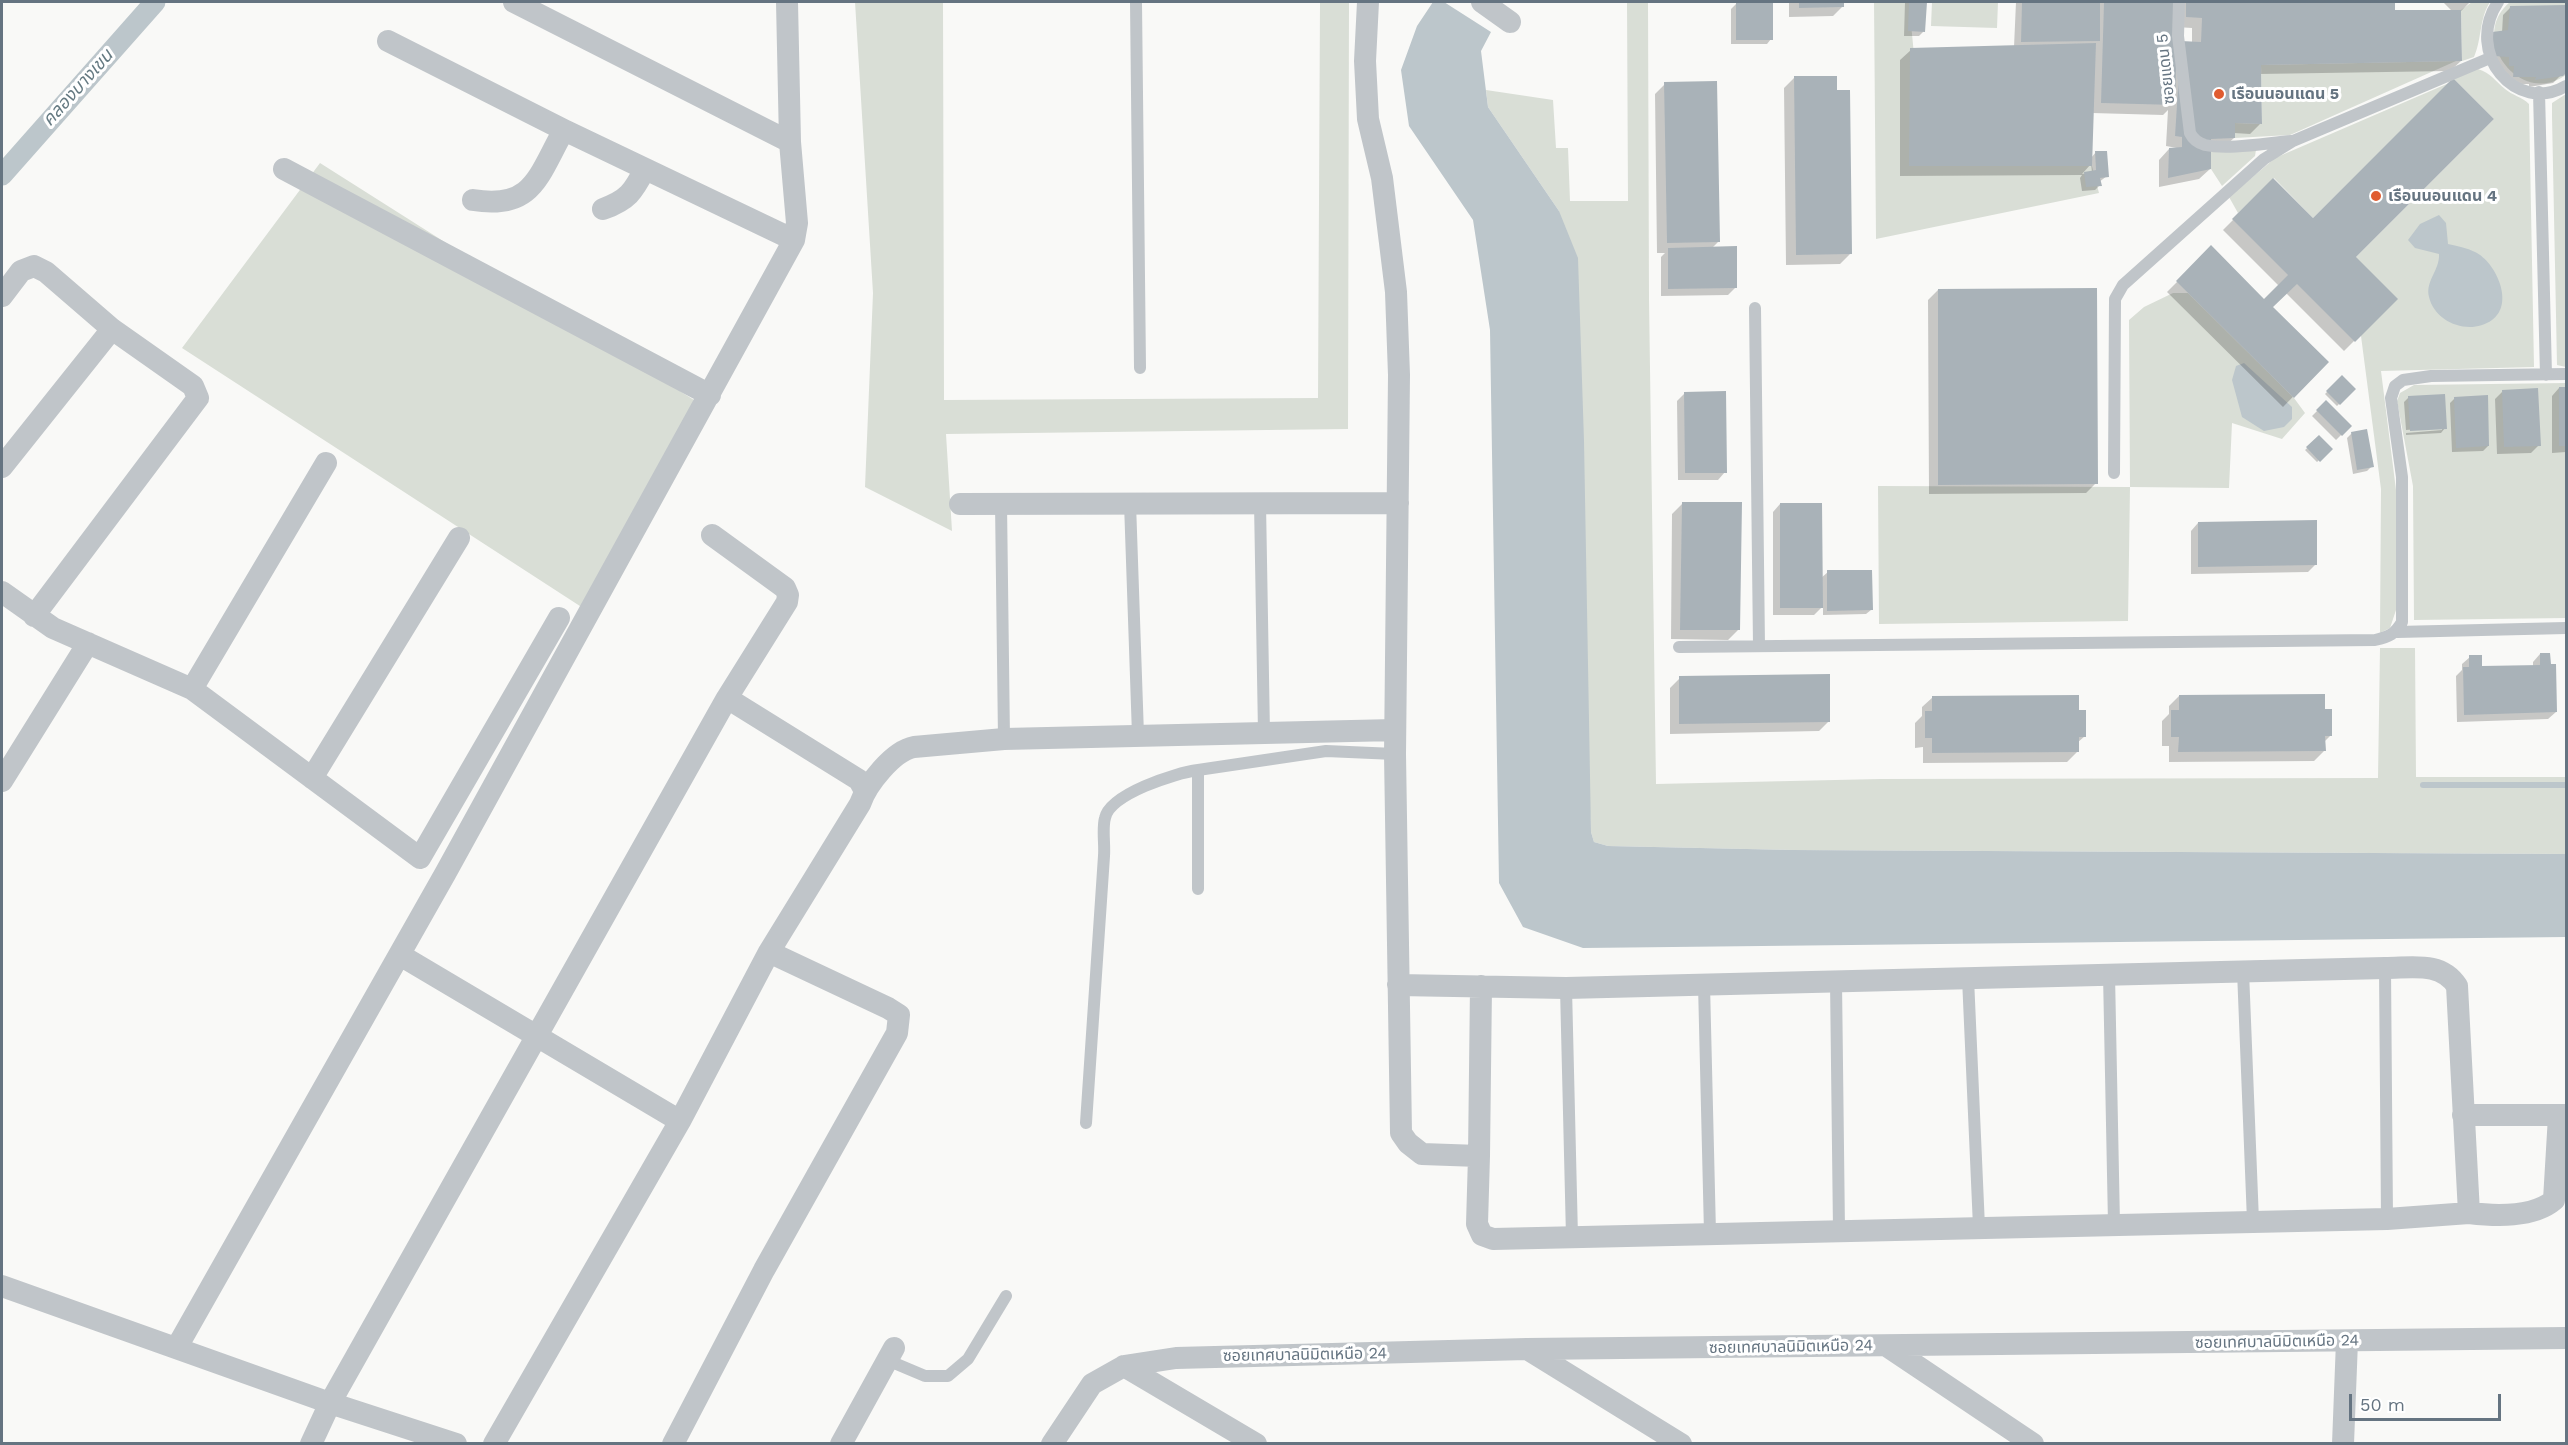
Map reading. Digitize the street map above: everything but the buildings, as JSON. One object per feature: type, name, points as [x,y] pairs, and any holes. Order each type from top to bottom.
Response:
[{"type":"street","points":[[514,2],[790,142]]},
{"type":"street","points":[[177,1347],[400,954],[794,240],[797,223],[790,142],[787,2]]},
{"type":"street","points":[[1368,2],[1365,61],[1368,119],[1382,178],[1396,292],[1399,375],[1395,754],[1401,1133],[1408,1143],[1422,1154],[1479,1156]]},
{"type":"street","points":[[1482,2],[1510,22]]},
{"type":"street","points":[[388,41],[564,130],[794,240]]},
{"type":"street","points":[[473,200],[494,203],[521,197],[530,188],[564,130]]},
{"type":"street","points":[[285,169],[710,395]]},
{"type":"street","points":[[603,209],[621,203],[632,193],[645,169]]},
{"type":"street","points":[[2,296],[21,271],[34,266],[46,272],[112,329],[193,386],[198,398],[34,616]]},
{"type":"street","points":[[2,467],[112,329]]},
{"type":"street","points":[[192,689],[326,463]]},
{"type":"street","points":[[960,504],[1398,503]]},
{"type":"street","points":[[311,1443],[330,1403],[727,698],[787,602],[788,595],[785,588],[712,535]]},
{"type":"street","points":[[312,778],[459,538]]},
{"type":"street","points":[[2,592],[53,628],[192,689],[420,858],[559,618]]},
{"type":"street","points":[[2,781],[88,643]]},
{"type":"street","points":[[727,698],[859,780],[865,791]]},
{"type":"street","points":[[494,1443],[680,1121],[769,952],[860,804],[865,791],[897,754],[905,749],[1004,739],[1395,730]]},
{"type":"street","points":[[673,1443],[764,1270],[897,1034],[899,1024],[899,1016],[888,1008],[769,952]]},
{"type":"street","points":[[400,954],[680,1121]]},
{"type":"street","points":[[1398,985],[1566,988],[2243,971],[2438,969],[2450,976],[2457,986],[2469,1213]]},
{"type":"street","points":[[1481,986],[1477,1224],[1482,1235],[1493,1239],[2387,1219],[2469,1213],[2516,1214],[2540,1209],[2554,1200],[2563,1115],[2463,1115]]},
{"type":"street","points":[[2,1286],[330,1403],[456,1443]]},
{"type":"street","name":"ซอยเทศบาลนิมิตเหนือ 24","points":[[1052,1443],[1092,1384],[1124,1366],[1176,1358],[1527,1349],[2566,1338]]},
{"type":"street","points":[[2343,1443],[2347,1341]]},
{"type":"street","points":[[1887,1346],[2033,1443]]},
{"type":"street","points":[[1527,1349],[1681,1443]]},
{"type":"street","points":[[841,1443],[890,1354]]},
{"type":"street","points":[[1124,1366],[1256,1443]]},
{"type":"lane","points":[[1136,2],[1140,368]]},
{"type":"lane","name":"ซอยแดน 5","points":[[2179,2],[2178,36],[2190,133],[2193,138],[2202,144],[2217,146],[2293,141]]},
{"type":"lane","points":[[2498,2],[2489,18],[2485,36],[2490,58],[2496,69],[2508,82],[2524,90],[2539,92],[2561,89],[2566,86]]},
{"type":"lane","points":[[2114,473],[2115,299],[2123,285],[2264,159],[2293,141],[2490,58]]},
{"type":"lane","points":[[2539,92],[2546,375]]},
{"type":"lane","points":[[1755,308],[1759,646]]},
{"type":"lane","points":[[2397,632],[2402,622],[2402,477],[2391,398],[2395,386],[2403,380],[2431,376],[2566,374]]},
{"type":"lane","points":[[1001,503],[1004,739]]},
{"type":"lane","points":[[1130,503],[1138,735]]},
{"type":"lane","points":[[1260,503],[1264,733]]},
{"type":"lane","points":[[1679,647],[2375,640],[2397,632],[2566,628]]},
{"type":"lane","points":[[1086,1123],[1105,816],[1119,797],[1184,772],[1326,752],[1395,754]]},
{"type":"lane","points":[[1198,770],[1198,889]]},
{"type":"lane","points":[[2385,968],[2387,1219]]},
{"type":"lane","points":[[2243,971],[2253,1221]]},
{"type":"lane","points":[[2109,974],[2114,1224]]},
{"type":"lane","points":[[1968,978],[1979,1227]]},
{"type":"lane","points":[[1836,981],[1839,1231]]},
{"type":"lane","points":[[1704,984],[1710,1233]]},
{"type":"lane","points":[[1566,988],[1572,1237]]},
{"type":"lane","points":[[890,1354],[925,1376],[948,1376],[968,1359],[1006,1296]]},
{"type":"shaded area","points":[[855,2],[943,2],[944,400],[1318,398],[1320,2],[1349,2],[1348,429],[946,434],[952,531],[865,487],[873,293]]},
{"type":"shaded area","points":[[1433,2],[1444,2],[1491,32],[1481,51],[1488,107],[1559,211],[1578,258],[1584,441],[1591,832],[1594,842],[1608,846],[1793,850],[2566,854],[2566,937],[1583,948],[1523,927],[1499,883],[1490,330],[1473,220],[1409,126],[1401,70],[1417,26]]},
{"type":"shaded area","points":[[1627,2],[1648,2],[1649,299],[1656,784],[1880,779],[2378,778],[2380,648],[2415,648],[2416,777],[2566,777],[2566,854],[1793,850],[1608,846],[1594,842],[1591,832],[1559,211],[1488,107],[1486,90],[1553,100],[1556,148],[1568,148],[1570,201],[1628,201]]},
{"type":"shaded area","points":[[1874,2],[1909,2],[1924,161],[1933,166],[2092,166],[2099,193],[1876,239]]},
{"type":"shaded area","points":[[1932,2],[1998,2],[1997,28],[1931,26]]},
{"type":"shaded area","points":[[2472,2],[2490,2],[2484,15],[2474,57],[2462,61],[2461,10]]},
{"type":"shaded area","points":[[2510,2],[2566,2],[2566,75],[2549,83],[2532,82],[2517,76],[2505,64],[2497,49],[2494,33],[2498,17]]},
{"type":"shaded area","points":[[2456,61],[2290,135],[2235,138],[2235,123],[2262,124],[2261,65]]},
{"type":"shaded area","points":[[2478,69],[2529,104],[2534,367],[2381,371],[2397,498],[2396,610],[2390,628],[2380,633],[2381,489],[2361,336],[2356,257],[2494,119],[2453,78]]},
{"type":"shaded area","points":[[2449,83],[2313,218],[2274,178],[2238,213],[2229,197],[2275,158]]},
{"type":"shaded area","points":[[2566,94],[2566,367],[2557,365],[2552,103]]},
{"type":"shaded area","points":[[2256,150],[2255,156],[2222,186],[2211,169],[2211,151]]},
{"type":"shaded area","points":[[320,163],[694,400],[583,608],[182,348]]},
{"type":"shaded area","points":[[2439,215],[2446,223],[2448,244],[2469,249],[2483,257],[2496,274],[2500,284],[2502,304],[2499,313],[2483,325],[2464,327],[2446,320],[2438,314],[2429,297],[2429,286],[2439,254],[2415,248],[2408,240],[2420,224]]},
{"type":"shaded area","points":[[2173,293],[2188,293],[2294,398],[2305,413],[2282,439],[2232,423],[2229,488],[2130,487],[2129,320],[2144,307]]},
{"type":"shaded area","points":[[2244,363],[2292,407],[2292,419],[2284,427],[2264,431],[2242,417],[2232,380],[2236,366]]},
{"type":"shaded area","points":[[2566,383],[2566,618],[2414,620],[2413,486],[2397,401],[2400,393],[2414,385]]},
{"type":"shaded area","points":[[1878,486],[2130,487],[2128,621],[1879,624]]},
{"type":"waterway","name":"คลองบางเขน","points":[[2,175],[155,2]]},
{"type":"waterway","points":[[2423,785],[2566,785]]},
{"type":"place","name":"เรือนนอนแดน 5","points":[[2219,94]]},
{"type":"place","name":"เรือนนอนแดน 4","points":[[2376,196]]}]
